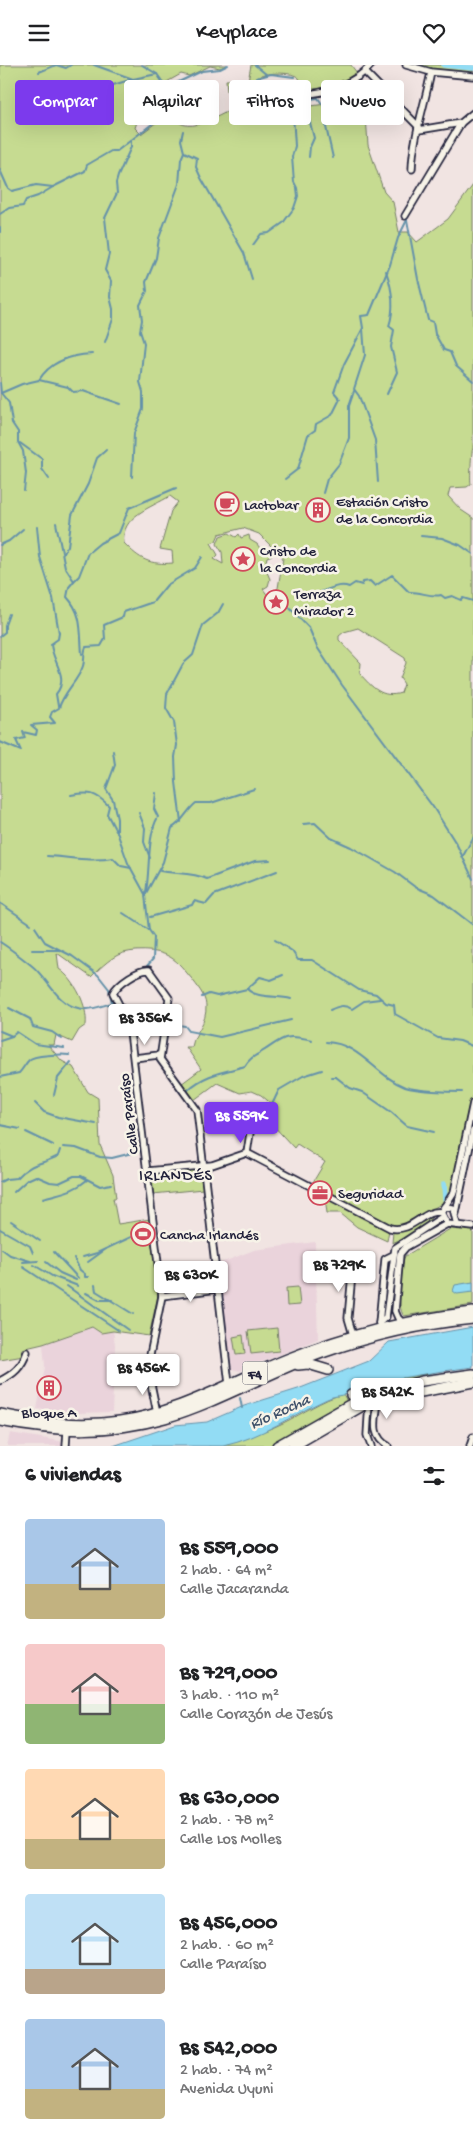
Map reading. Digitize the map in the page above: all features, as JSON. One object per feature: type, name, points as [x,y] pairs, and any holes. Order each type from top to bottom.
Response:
[{"type":"main road","name":"F4","points":[[0,1414],[37,1421],[80,1424],[120,1421],[157,1413],[286,1359],[378,1326],[473,1312]]},
{"type":"main road","name":"F4","points":[[0,1421],[66,1431],[117,1429],[166,1418],[285,1367],[354,1342],[433,1324],[473,1319]]},
{"type":"main road","points":[[285,1367],[308,1364],[328,1370]]},
{"type":"main road","points":[[277,1446],[354,1397],[384,1389],[473,1373]]},
{"type":"main road","points":[[354,1397],[374,1400],[473,1382]]},
{"type":"main road","points":[[293,1446],[374,1400]]},
{"type":"street","points":[[311,94],[319,94],[365,73],[371,65]]},
{"type":"street","points":[[406,65],[431,72],[473,76]]},
{"type":"street","points":[[412,169],[412,153],[431,72]]},
{"type":"street","points":[[365,73],[419,129]]},
{"type":"street","points":[[404,216],[461,123],[473,113]]},
{"type":"street","points":[[419,129],[461,123]]},
{"type":"street","name":"Calle Paraíso","points":[[157,1413],[149,1374],[162,1296],[129,1024],[113,993],[116,987],[144,969],[150,970],[170,1003],[159,1055]]},
{"type":"street","points":[[134,1058],[159,1055],[197,1110],[229,1384]]},
{"type":"street","points":[[148,1171],[212,1165],[247,1153],[390,1228],[406,1228],[432,1213],[442,1212],[452,1198],[473,1103]]},
{"type":"street","points":[[457,1225],[456,1213],[473,1131]]},
{"type":"street","points":[[247,1153],[250,1133]]},
{"type":"street","points":[[378,1326],[385,1259],[392,1255],[395,1248],[442,1212],[452,1207],[456,1213]]},
{"type":"street","points":[[442,1212],[447,1224]]},
{"type":"street","points":[[403,1323],[395,1311],[398,1261],[402,1251],[447,1224],[473,1227]]},
{"type":"street","points":[[353,1263],[348,1318],[353,1335]]},
{"type":"street","points":[[162,1296],[218,1289]]},
{"type":"street","points":[[0,1381],[15,1372],[27,1352]]},
{"type":"street","points":[[371,1446],[367,1435],[374,1400]]},
{"type":"street","points":[[374,1400],[375,1434],[379,1441],[388,1446]]},
{"type":"street","points":[[66,1431],[66,1446]]},
{"type":"street","points":[[471,1445],[473,1437]]},
{"type":"shaded area","points":[[315,1242],[318,1339],[240,1371],[232,1369],[218,1264],[254,1250]]},
{"type":"shaded area","points":[[92,1327],[101,1333],[113,1330],[115,1345],[112,1412],[77,1413],[37,1409],[45,1367],[43,1344]]},
{"type":"shaded area","points":[[10,1433],[60,1441],[64,1446],[7,1446]]},
{"type":"green space","points":[[0,65],[227,65],[220,68],[210,66],[189,76],[181,74],[170,80],[124,80],[124,125],[136,125],[135,128],[141,134],[153,125],[219,125],[219,115],[229,111],[229,125],[311,125],[311,106],[321,105],[321,125],[367,125],[368,145],[384,192],[393,202],[399,232],[408,232],[417,242],[448,219],[473,185],[473,448],[471,484],[467,487],[450,488],[448,496],[461,510],[473,518],[473,1094],[461,1142],[451,1195],[444,1202],[408,1224],[398,1227],[387,1224],[313,1182],[325,1162],[297,1144],[294,1148],[271,1123],[275,1117],[274,1106],[261,1095],[252,1091],[240,1093],[217,1083],[194,1100],[181,1084],[201,1069],[186,1047],[192,1047],[205,1018],[206,1005],[198,988],[176,961],[159,952],[123,953],[114,957],[91,977],[57,953],[59,969],[70,980],[83,1002],[86,1025],[79,1030],[72,1042],[56,1035],[54,1045],[48,1045],[62,1061],[73,1067],[88,1092],[98,1098],[100,1145],[113,1175],[116,1198],[113,1198],[118,1224],[150,1219],[158,1295],[149,1336],[113,1331],[101,1333],[92,1327],[43,1344],[22,1349],[24,1356],[0,1360]],"holes":[[[170,496],[178,502],[171,511],[160,549],[172,551],[173,563],[158,563],[146,560],[135,554],[124,543],[124,534],[127,526],[138,514]],[[243,528],[259,534],[283,558],[278,588],[269,597],[263,589],[268,586],[270,579],[267,572],[269,568],[265,566],[267,557],[272,555],[270,552],[264,554],[257,544],[250,540],[249,535],[241,538],[239,534],[236,537],[229,533],[220,536],[217,544],[222,552],[223,564],[214,559],[218,555],[211,543],[216,541],[219,534]],[[358,628],[405,658],[406,663],[400,678],[404,684],[401,693],[388,694],[378,691],[360,674],[361,663],[339,640],[339,636],[344,632]]]},
{"type":"green space","points":[[251,65],[351,65],[357,73],[346,80],[321,80],[321,90],[318,91],[311,91],[311,80],[300,80],[296,76],[286,73],[261,75],[260,80],[248,80]]},
{"type":"green space","points":[[413,65],[437,65],[473,70],[473,74],[433,70]]},
{"type":"green space","points":[[245,79],[229,80],[229,91],[227,91],[226,80]]},
{"type":"green space","points":[[200,1169],[203,1189],[153,1194],[151,1176],[153,1173]]},
{"type":"green space","points":[[325,1197],[389,1230],[387,1241],[357,1227],[340,1213],[327,1213]]},
{"type":"green space","points":[[435,1214],[416,1233],[392,1243],[393,1232],[409,1230]]},
{"type":"green space","points":[[450,1229],[473,1231],[473,1305],[404,1316],[399,1296],[405,1256]]},
{"type":"green space","points":[[298,1287],[300,1305],[287,1306],[286,1288]]},
{"type":"green space","points":[[277,1328],[279,1351],[251,1354],[248,1331]]},
{"type":"green space","points":[[243,1335],[245,1354],[236,1355],[233,1337]]},
{"type":"green space","points":[[430,1373],[430,1378],[362,1394],[354,1390],[409,1375]]},
{"type":"green space","points":[[343,1394],[347,1401],[270,1446],[208,1446],[265,1431]]},
{"type":"water","points":[[473,1282],[473,1292],[457,1294],[453,1291],[455,1285]]},
{"type":"water","name":"Río Rocha","points":[[473,1327],[473,1367],[393,1380],[332,1397],[250,1438],[223,1446],[113,1446],[175,1425],[207,1422],[244,1406],[298,1389],[369,1361],[389,1342]]},
{"type":"waterway","points":[[39,72],[56,65],[66,68],[71,65]]},
{"type":"waterway","points":[[94,65],[133,79],[157,74]]},
{"type":"waterway","points":[[142,65],[157,74],[161,80]]},
{"type":"waterway","points":[[0,170],[8,188],[12,191],[36,185],[53,187],[85,171],[87,165],[111,151],[117,151],[152,124],[153,113],[146,101],[149,96],[202,71],[220,69],[228,65]]},
{"type":"waterway","points":[[255,65],[267,75]]},
{"type":"waterway","points":[[444,65],[473,68]]},
{"type":"waterway","points":[[255,80],[271,74],[294,77]]},
{"type":"waterway","points":[[114,85],[133,79]]},
{"type":"waterway","points":[[311,99],[318,98],[327,111],[326,127],[333,158]]},
{"type":"waterway","points":[[253,245],[261,234],[269,233],[283,223],[294,208],[298,196],[294,182],[292,157],[295,146],[294,125]]},
{"type":"waterway","points":[[309,157],[310,147],[314,138],[311,125]]},
{"type":"waterway","points":[[132,477],[134,433],[143,409],[143,392],[140,382],[144,343],[140,331],[142,320],[140,305],[147,291],[146,282],[156,258],[159,238],[179,184],[181,159],[184,152],[181,140],[183,131]]},
{"type":"waterway","points":[[105,342],[113,319],[110,297],[111,281],[105,270],[109,254],[105,218],[117,193],[116,183],[131,147],[131,140]]},
{"type":"waterway","points":[[184,152],[197,158],[196,167],[244,253],[252,279]]},
{"type":"waterway","points":[[0,214],[9,208],[23,206],[26,200],[38,196],[53,187]]},
{"type":"waterway","points":[[407,220],[428,320],[433,322],[435,334],[444,350],[450,352],[456,366],[473,381]]},
{"type":"waterway","points":[[285,479],[298,469],[308,435],[315,430],[316,424],[332,415],[340,399],[334,392],[344,364],[363,328],[361,316],[369,315],[390,265],[398,238],[407,220]]},
{"type":"waterway","points":[[0,227],[0,232]]},
{"type":"waterway","points":[[386,271],[392,298],[389,326],[394,330],[391,347],[397,372],[387,394]]},
{"type":"waterway","points":[[363,329],[365,355],[354,389],[359,396],[375,440],[378,482]]},
{"type":"waterway","points":[[39,380],[55,364],[76,356],[92,354]]},
{"type":"waterway","points":[[1,393],[22,384],[39,380],[68,387],[73,392],[83,391],[121,404]]},
{"type":"waterway","points":[[0,383],[1,393],[9,403],[12,423],[18,432],[18,442],[23,451],[26,473],[24,491]]},
{"type":"waterway","points":[[323,493],[327,479],[339,464],[349,438],[349,406],[354,391]]},
{"type":"waterway","points":[[20,443],[42,459],[42,469],[49,479]]},
{"type":"waterway","points":[[63,553],[68,546],[72,515],[88,484],[97,458],[106,450]]},
{"type":"waterway","points":[[74,581],[79,576],[88,553],[100,543],[119,533],[129,508],[176,488]]},
{"type":"waterway","points":[[56,523],[65,567],[74,581],[69,587],[67,597],[76,610],[78,617],[82,654]]},
{"type":"waterway","points":[[37,527],[40,557],[53,598],[59,633],[58,639],[51,644],[61,675],[60,688],[56,694],[58,706]]},
{"type":"waterway","points":[[0,545],[9,541],[23,529]]},
{"type":"waterway","points":[[421,536],[442,538],[460,545],[473,554]]},
{"type":"waterway","points":[[0,742],[21,751],[16,740],[25,738],[23,732],[36,735],[37,730],[31,725],[55,723],[50,717],[52,712],[59,708],[78,677],[84,664],[86,647],[101,646],[105,639],[104,625],[123,617],[124,612],[153,602],[167,585],[195,568],[202,557]]},
{"type":"waterway","points":[[321,592],[339,586],[349,587],[355,583],[362,585],[363,582],[370,581],[375,586],[392,575],[409,592],[433,596],[441,595],[445,598],[452,596],[461,600],[463,598],[473,601]]},
{"type":"waterway","points":[[284,602],[309,628],[317,647],[342,685],[433,807],[457,845],[473,879]]},
{"type":"waterway","points":[[181,822],[176,782],[175,757],[177,745],[174,722],[166,708],[167,694],[183,664],[193,655],[203,625],[218,613],[223,604]]},
{"type":"waterway","points":[[0,636],[5,632],[5,625],[9,614]]},
{"type":"waterway","points":[[113,751],[115,765],[106,789],[113,800],[117,819],[117,832],[128,863],[145,894]]},
{"type":"waterway","points":[[147,966],[153,959],[154,937],[149,930],[145,895],[163,862],[172,828],[179,823],[196,803],[211,803],[254,789]]},
{"type":"waterway","points":[[146,892],[150,843],[154,824],[158,817],[154,809],[156,793]]},
{"type":"waterway","points":[[71,795],[92,794],[104,801],[109,806],[107,814],[116,831]]},
{"type":"waterway","points":[[139,813],[145,828],[144,842],[150,858]]},
{"type":"waterway","points":[[303,824],[315,823],[331,838],[395,872],[415,887],[434,895],[473,925]]},
{"type":"waterway","points":[[463,856],[473,838]]},
{"type":"waterway","points":[[47,856],[88,859],[113,858],[121,866],[131,868]]},
{"type":"waterway","points":[[160,871],[190,874],[207,879],[255,861],[270,860]]},
{"type":"waterway","points":[[150,917],[192,905],[194,901],[206,904],[214,895],[277,871]]},
{"type":"waterway","points":[[0,903],[31,924]]},
{"type":"waterway","points":[[123,913],[149,930]]},
{"type":"waterway","points":[[0,942],[37,970],[58,996],[71,1005],[87,1009],[112,1003],[109,989],[98,975],[72,956],[45,942],[35,927]]},
{"type":"waterway","points":[[275,940],[292,951],[298,960],[312,960],[359,990],[376,994],[386,1003],[394,1005],[395,1014],[438,1038],[460,1041],[472,1046]]},
{"type":"waterway","points":[[32,950],[59,950]]},
{"type":"waterway","points":[[247,989],[260,977],[271,980],[283,975]]},
{"type":"waterway","points":[[202,997],[209,994],[217,996],[247,989],[262,996],[291,999]]},
{"type":"waterway","points":[[330,1010],[341,1006],[352,1009],[364,1001],[380,999]]},
{"type":"waterway","points":[[9,1008],[30,1019],[33,1027],[52,1032],[62,1039]]},
{"type":"waterway","points":[[172,1024],[185,1026],[189,1031],[220,1037],[291,1020]]},
{"type":"waterway","points":[[0,1031],[12,1036],[17,1032],[35,1044],[64,1048]]},
{"type":"waterway","points":[[0,1040],[12,1036]]},
{"type":"waterway","points":[[188,1090],[208,1077],[245,1066],[253,1057],[283,1039],[294,1037],[312,1040]]},
{"type":"waterway","points":[[326,1042],[349,1048],[395,1082],[405,1087],[462,1092]]},
{"type":"waterway","points":[[0,1077],[19,1073],[32,1058],[48,1055],[69,1055]]},
{"type":"waterway","points":[[54,1095],[58,1078],[71,1062]]},
{"type":"waterway","points":[[252,1131],[268,1113],[279,1090],[303,1076],[322,1070]]},
{"type":"waterway","points":[[331,1077],[336,1077],[350,1088],[362,1092],[391,1112],[407,1126],[434,1132]]},
{"type":"waterway","points":[[35,1103],[44,1112],[58,1117],[96,1124]]},
{"type":"waterway","points":[[0,1125],[20,1129]]},
{"type":"waterway","points":[[26,1132],[53,1145]]},
{"type":"waterway","points":[[244,1148],[246,1142]]},
{"type":"waterway","points":[[63,1147],[76,1148],[100,1157],[112,1158],[140,1151]]},
{"type":"waterway","points":[[0,1182],[6,1179],[17,1178],[32,1166],[58,1156],[60,1150]]},
{"type":"waterway","points":[[14,1192],[27,1180],[36,1176],[50,1182],[59,1183],[74,1176],[81,1176],[100,1186],[111,1184]]},
{"type":"waterway","points":[[43,1198],[70,1190],[87,1180]]},
{"type":"waterway","points":[[444,1184],[445,1199]]},
{"type":"waterway","points":[[11,1221],[40,1241]]},
{"type":"waterway","points":[[0,1229],[30,1246],[33,1253]]},
{"type":"waterway","points":[[83,1257],[97,1253],[131,1237]]},
{"type":"waterway","points":[[2,1249],[10,1255],[30,1261]]},
{"type":"waterway","points":[[88,1262],[106,1249]]},
{"type":"waterway","points":[[54,1252],[78,1278]]},
{"type":"waterway","points":[[74,1258],[80,1270],[85,1274],[85,1277],[88,1277]]},
{"type":"waterway","points":[[23,1262],[38,1261]]},
{"type":"waterway","points":[[46,1262],[60,1273],[76,1280]]},
{"type":"waterway","points":[[34,1265],[52,1276],[78,1286]]},
{"type":"waterway","points":[[23,1267],[118,1330]]},
{"type":"waterway","points":[[95,1285],[96,1291],[133,1314]]},
{"type":"waterway","points":[[67,1286],[128,1330]]},
{"type":"waterway","points":[[86,1293],[99,1300],[112,1300]]},
{"type":"waterway","points":[[240,1398],[242,1408]]},
{"type":"place","name":"Lactobar","points":[[227,504]]},
{"type":"place","name":"Estación Cristo de la Concordia","points":[[318,510]]},
{"type":"place","name":"Cristo de la Concordia","points":[[243,559]]},
{"type":"place","name":"Terraza Mirador 2","points":[[276,602]]},
{"type":"place","name":"Seguridad","points":[[320,1193]]},
{"type":"place","name":"Cancha Irlandés","points":[[143,1234]]},
{"type":"place","name":"Bloque A","points":[[49,1388]]},
{"type":"district","name":"IRLANDÉS","points":[[176,1174]]}]
